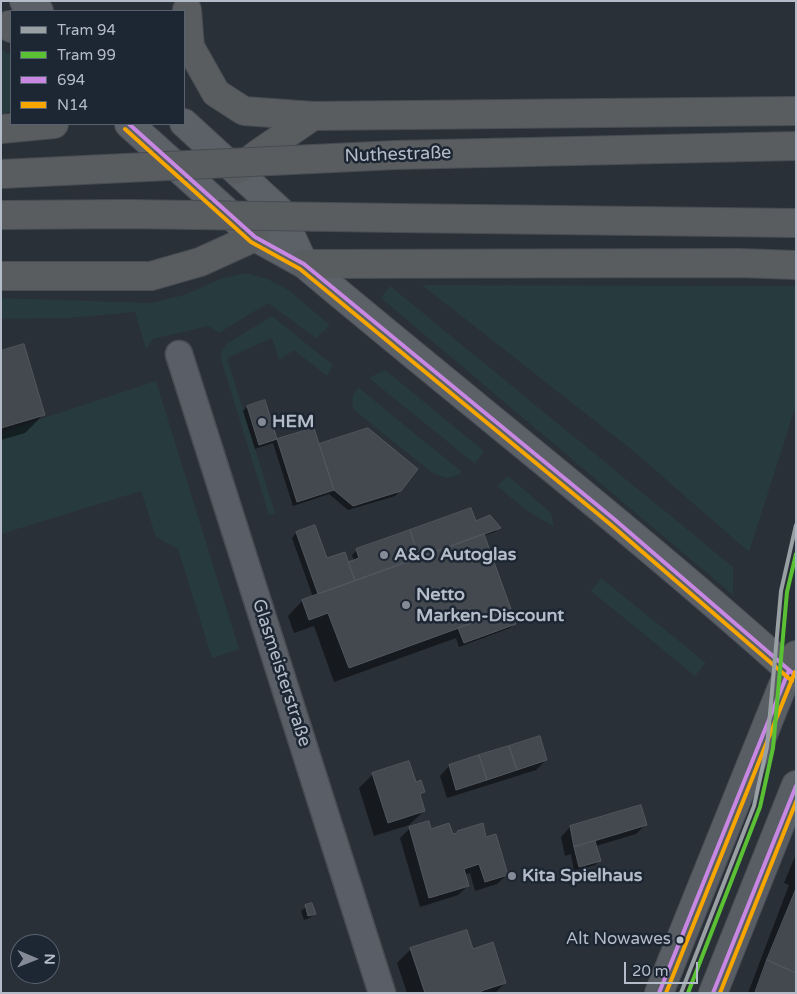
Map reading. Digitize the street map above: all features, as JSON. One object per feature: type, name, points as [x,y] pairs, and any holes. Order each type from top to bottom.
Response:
[{"type":"highway","points":[[188,9],[190,47],[216,93],[244,111],[314,116],[796,110]]},
{"type":"highway","points":[[236,171],[314,116]]},
{"type":"highway","points":[[1,129],[43,125]]},
{"type":"highway","name":"Nuthestraße","points":[[1,174],[396,155],[796,146]]},
{"type":"highway","points":[[1,216],[127,214],[796,223]]},
{"type":"highway","points":[[1,276],[151,276],[200,262],[255,237]]},
{"type":"highway","points":[[304,264],[739,263],[796,265]]},
{"type":"main road","points":[[24,1],[38,10]]},
{"type":"main road","points":[[185,124],[279,210],[304,264]]},
{"type":"main road","points":[[130,125],[255,237],[304,264],[748,633],[793,667]]},
{"type":"main road","points":[[255,237],[279,210]]},
{"type":"street","name":"Glasmeisterstraße","points":[[179,354],[382,993]]},
{"type":"street","points":[[659,993],[793,667]]},
{"type":"street","points":[[713,993],[796,785]]},
{"type":"green space","points":[[1,49],[10,54],[10,111],[1,114]]},
{"type":"green space","points":[[246,273],[268,279],[290,291],[330,325],[316,338],[268,303],[219,333],[208,326],[153,339],[146,349],[135,312],[70,318],[1,319],[1,298],[151,303],[184,295],[223,278]]},
{"type":"green space","points":[[422,285],[796,286],[796,405],[749,552],[632,450]]},
{"type":"green space","points":[[390,286],[733,567],[733,595],[381,298]]},
{"type":"green space","points":[[272,316],[333,365],[327,376],[294,350],[279,360],[272,338],[227,358],[275,513],[269,515],[221,359],[222,351],[228,343]]},
{"type":"green space","points":[[385,370],[484,451],[475,464],[369,378]]},
{"type":"green space","points":[[156,381],[239,649],[212,658],[178,549],[156,537],[141,491],[1,534],[1,432]]},
{"type":"green space","points":[[359,388],[462,472],[454,477],[446,478],[430,471],[354,410],[352,398]]},
{"type":"green space","points":[[508,476],[551,513],[554,527],[526,510],[497,486]]},
{"type":"green space","points":[[601,578],[706,663],[695,676],[591,591]]},
{"type":"building","points":[[24,344],[45,415],[1,428],[1,351]]},
{"type":"building","name":"HEM","points":[[265,400],[277,439],[259,445],[247,406]]},
{"type":"building","name":"HEM","points":[[314,428],[334,490],[297,502],[277,439]]},
{"type":"building","points":[[368,428],[418,469],[401,491],[353,506],[334,490],[319,444]]},
{"type":"building","points":[[471,508],[476,521],[490,515],[501,528],[419,558],[410,530]]},
{"type":"building","points":[[315,525],[327,558],[345,552],[355,581],[318,594],[296,532]]},
{"type":"building","points":[[410,530],[419,558],[355,581],[348,562],[359,558],[356,549]]},
{"type":"building","name":"Netto Marken-Discount","points":[[484,534],[511,609],[349,668],[328,613],[309,620],[302,600]]},
{"type":"building","points":[[511,609],[516,624],[464,643],[458,628]]},
{"type":"building","points":[[540,736],[547,760],[517,770],[509,746]]},
{"type":"building","points":[[509,746],[517,770],[487,780],[479,755]]},
{"type":"building","points":[[479,755],[487,780],[456,790],[449,765]]},
{"type":"building","points":[[409,761],[416,782],[421,780],[425,792],[420,794],[425,811],[388,823],[372,773]]},
{"type":"building","points":[[641,805],[647,825],[574,847],[570,826]]},
{"type":"building","points":[[429,821],[431,829],[449,823],[453,834],[483,823],[486,837],[496,834],[508,875],[485,882],[479,864],[464,869],[469,886],[429,898],[409,827]]},
{"type":"building","points":[[595,841],[601,861],[579,867],[574,847]]},
{"type":"building","points":[[796,889],[796,973],[767,960]]},
{"type":"building","points":[[312,903],[316,914],[308,916],[305,905]]},
{"type":"building","points":[[467,930],[473,949],[493,942],[506,983],[481,991],[482,993],[425,993],[410,948]]},
{"type":"building","points":[[767,960],[796,973],[796,993],[755,993]]},
{"type":"tram line","name":"94","points":[[681,993],[754,806],[767,747],[781,591],[796,525]]},
{"type":"tram line","name":"99","points":[[688,993],[760,807],[773,748],[787,592],[796,554]]},
{"type":"transit line","name":"694","points":[[130,125],[255,237],[304,264],[614,519],[796,676]]},
{"type":"transit line","name":"N14","points":[[125,129],[251,242],[300,269],[610,524],[792,681]]},
{"type":"transit line","name":"694","points":[[659,993],[789,670]]},
{"type":"transit line","name":"N14","points":[[666,993],[795,672]]},
{"type":"transit line","name":"694","points":[[713,993],[796,786]]},
{"type":"transit line","name":"N14","points":[[720,993],[796,802]]},
{"type":"place","name":"HEM","points":[[262,422]]},
{"type":"place","name":"A&O Autoglas","points":[[384,555]]},
{"type":"place","name":"Netto Marken-Discount","points":[[406,605]]},
{"type":"place","name":"Kita Spielhaus","points":[[512,876]]},
{"type":"place","name":"Alt Nowawes","points":[[680,940]]}]
